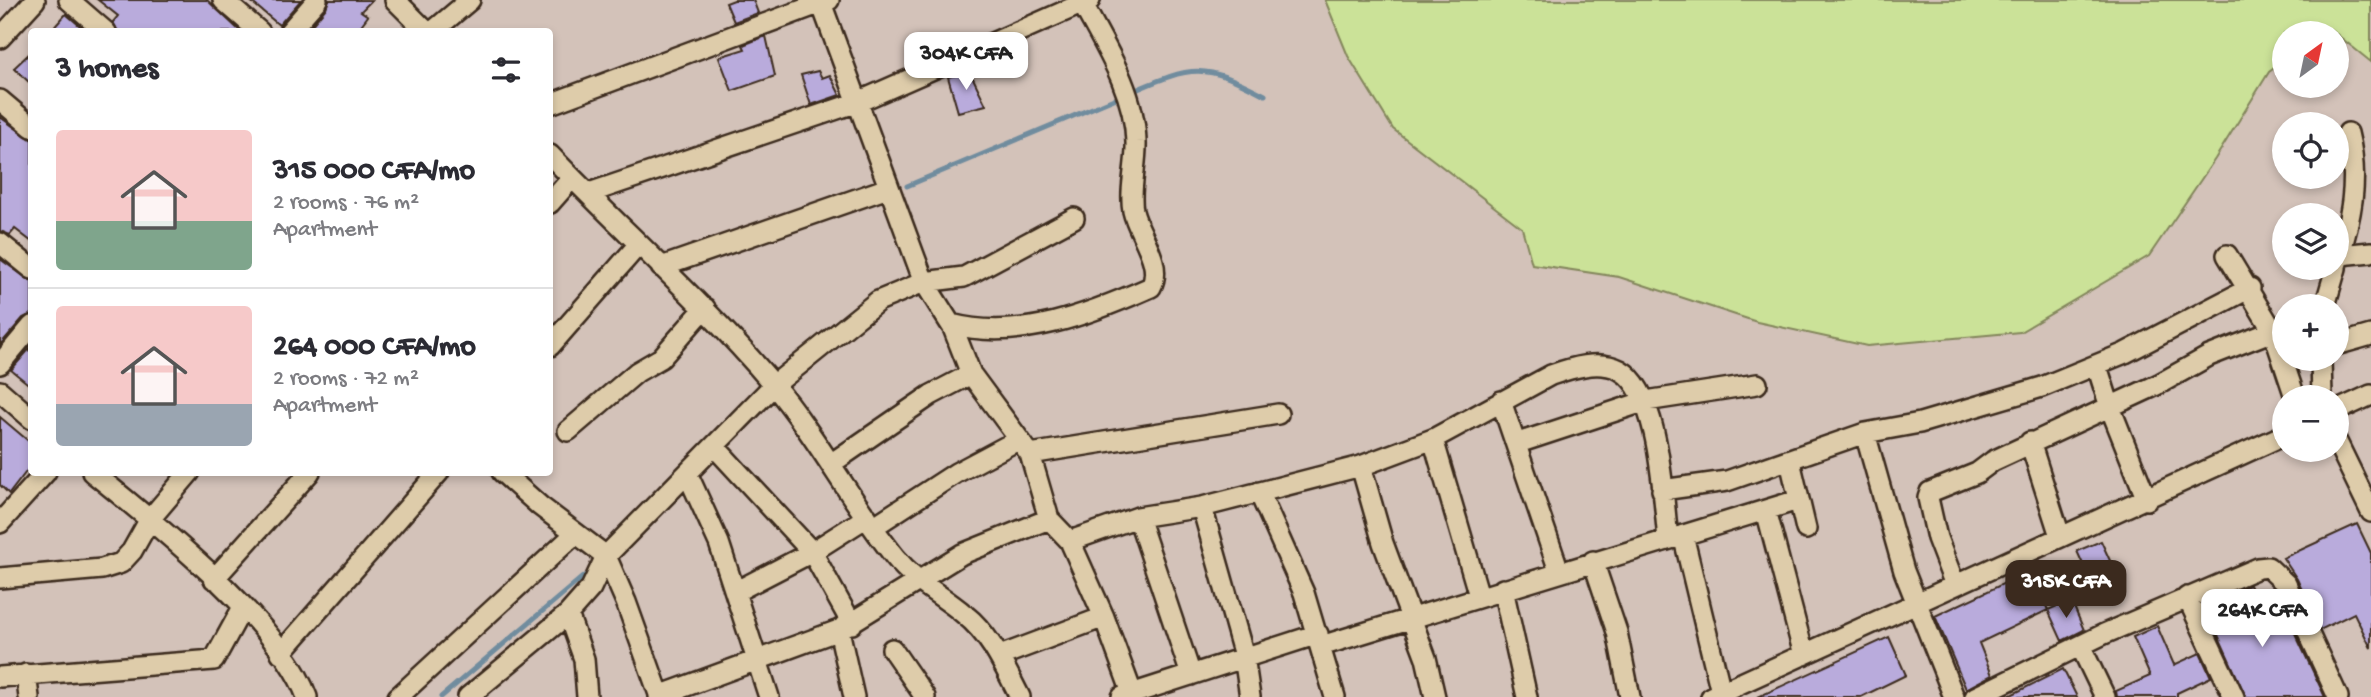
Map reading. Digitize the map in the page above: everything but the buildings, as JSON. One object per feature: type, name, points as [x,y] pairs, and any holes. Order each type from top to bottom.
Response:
[{"type":"street","points":[[0,38],[35,0]]},
{"type":"street","points":[[69,0],[101,28]]},
{"type":"street","points":[[223,0],[255,28]]},
{"type":"street","points":[[292,28],[317,0]]},
{"type":"street","points":[[395,0],[426,28]]},
{"type":"street","points":[[435,28],[470,0]]},
{"type":"street","points":[[553,102],[824,1],[888,188],[924,282],[952,326],[967,365],[1024,447],[1049,519],[1070,541],[1104,617],[1127,695],[1154,692],[1244,656],[1409,617],[1798,500]]},
{"type":"street","points":[[589,193],[858,102],[1086,2],[1122,79],[1126,94],[1136,139],[1133,210],[1154,264],[1155,280],[1152,286],[1080,317],[999,330],[972,330],[952,326]]},
{"type":"street","points":[[0,100],[28,124]]},
{"type":"street","points":[[2349,137],[2356,168],[2356,191],[2349,218]]},
{"type":"street","points":[[553,158],[705,308],[774,385],[832,463],[870,522],[917,582],[967,615],[1000,656],[1020,697]]},
{"type":"street","points":[[553,200],[572,178]]},
{"type":"street","points":[[661,267],[888,188]]},
{"type":"street","points":[[468,697],[568,614],[591,588],[606,556],[774,385],[878,301],[924,282],[964,277],[1074,218]]},
{"type":"street","points":[[0,243],[28,266]]},
{"type":"street","points":[[553,343],[639,243]]},
{"type":"street","points":[[2349,259],[2371,252]]},
{"type":"street","points":[[2227,255],[2272,327]]},
{"type":"street","points":[[1662,490],[1727,481],[1865,433],[1920,423],[2042,387],[2097,366],[2250,288]]},
{"type":"street","points":[[568,431],[636,372],[661,358],[705,308]]},
{"type":"street","points":[[0,364],[28,331]]},
{"type":"street","points":[[2349,341],[2371,335]]},
{"type":"street","points":[[1955,585],[1937,538],[1928,495],[1935,489],[1977,473],[1993,460],[2110,407],[2209,356],[2272,340]]},
{"type":"street","points":[[832,463],[930,395],[967,365]]},
{"type":"street","points":[[1070,541],[1138,517],[1202,508],[1362,466],[1433,439],[1551,375],[1589,366],[1619,369],[1646,401],[1662,490],[1716,694],[2060,536],[2147,500],[2272,441]]},
{"type":"street","points":[[2097,366],[2110,407],[2147,500]]},
{"type":"street","points":[[1518,443],[1646,401],[1757,384]]},
{"type":"street","points":[[0,390],[28,415]]},
{"type":"street","points":[[2349,405],[2371,395]]},
{"type":"street","points":[[1501,401],[1518,443],[1559,571]]},
{"type":"street","points":[[735,592],[870,522],[956,473],[1024,447],[1278,414]]},
{"type":"street","points":[[1865,433],[1896,546],[1954,697]]},
{"type":"street","points":[[1433,439],[1479,596]]},
{"type":"street","points":[[2030,442],[2060,536]]},
{"type":"street","points":[[714,446],[812,552],[846,627],[854,697]]},
{"type":"street","points":[[1790,461],[1806,529]]},
{"type":"street","points":[[2347,462],[2371,512]]},
{"type":"street","points":[[1362,466],[1383,543],[1426,658],[1435,697]]},
{"type":"street","points":[[688,475],[719,544],[769,697]]},
{"type":"street","points":[[0,523],[42,476]]},
{"type":"street","points":[[97,476],[150,519],[243,607],[294,668],[307,697]]},
{"type":"street","points":[[0,578],[102,569],[121,563],[132,551],[150,519],[187,476]]},
{"type":"street","points":[[214,579],[306,476]]},
{"type":"street","points":[[281,653],[436,476]]},
{"type":"street","points":[[507,476],[575,534],[606,556],[626,602],[660,697],[846,627],[962,554],[1049,519]]},
{"type":"street","points":[[1259,492],[1285,546],[1320,640],[1335,697]]},
{"type":"street","points":[[1202,508],[1244,656],[1250,697]]},
{"type":"street","points":[[1766,510],[1804,655]]},
{"type":"street","points":[[1138,517],[1191,675]]},
{"type":"street","points":[[398,697],[575,534]]},
{"type":"street","points":[[1592,561],[1617,632],[1630,697]]},
{"type":"street","points":[[1976,697],[2187,597],[2258,568],[2274,569],[2286,584],[2338,697]]},
{"type":"street","points":[[1503,589],[1527,697]]},
{"type":"street","points":[[2187,597],[2234,697]]},
{"type":"street","points":[[0,677],[214,660],[243,607]]},
{"type":"street","points":[[568,614],[584,659],[587,697]]},
{"type":"street","points":[[1000,656],[1104,617]]},
{"type":"street","points":[[2081,647],[2105,697]]},
{"type":"street","points":[[892,649],[925,697]]},
{"type":"street","points":[[26,674],[29,697]]},
{"type":"green space","points":[[1325,0],[2371,0],[2371,62],[2349,44],[2349,21],[2272,21],[2272,70],[2149,256],[2020,332],[1867,346],[1757,322],[1619,277],[1532,264],[1522,228],[1393,129],[1348,56]]},
{"type":"waterway","points":[[1131,92],[1170,77],[1198,71],[1227,77],[1265,95]]},
{"type":"waterway","points":[[907,186],[1121,96]]},
{"type":"waterway","points":[[441,697],[584,576]]}]
